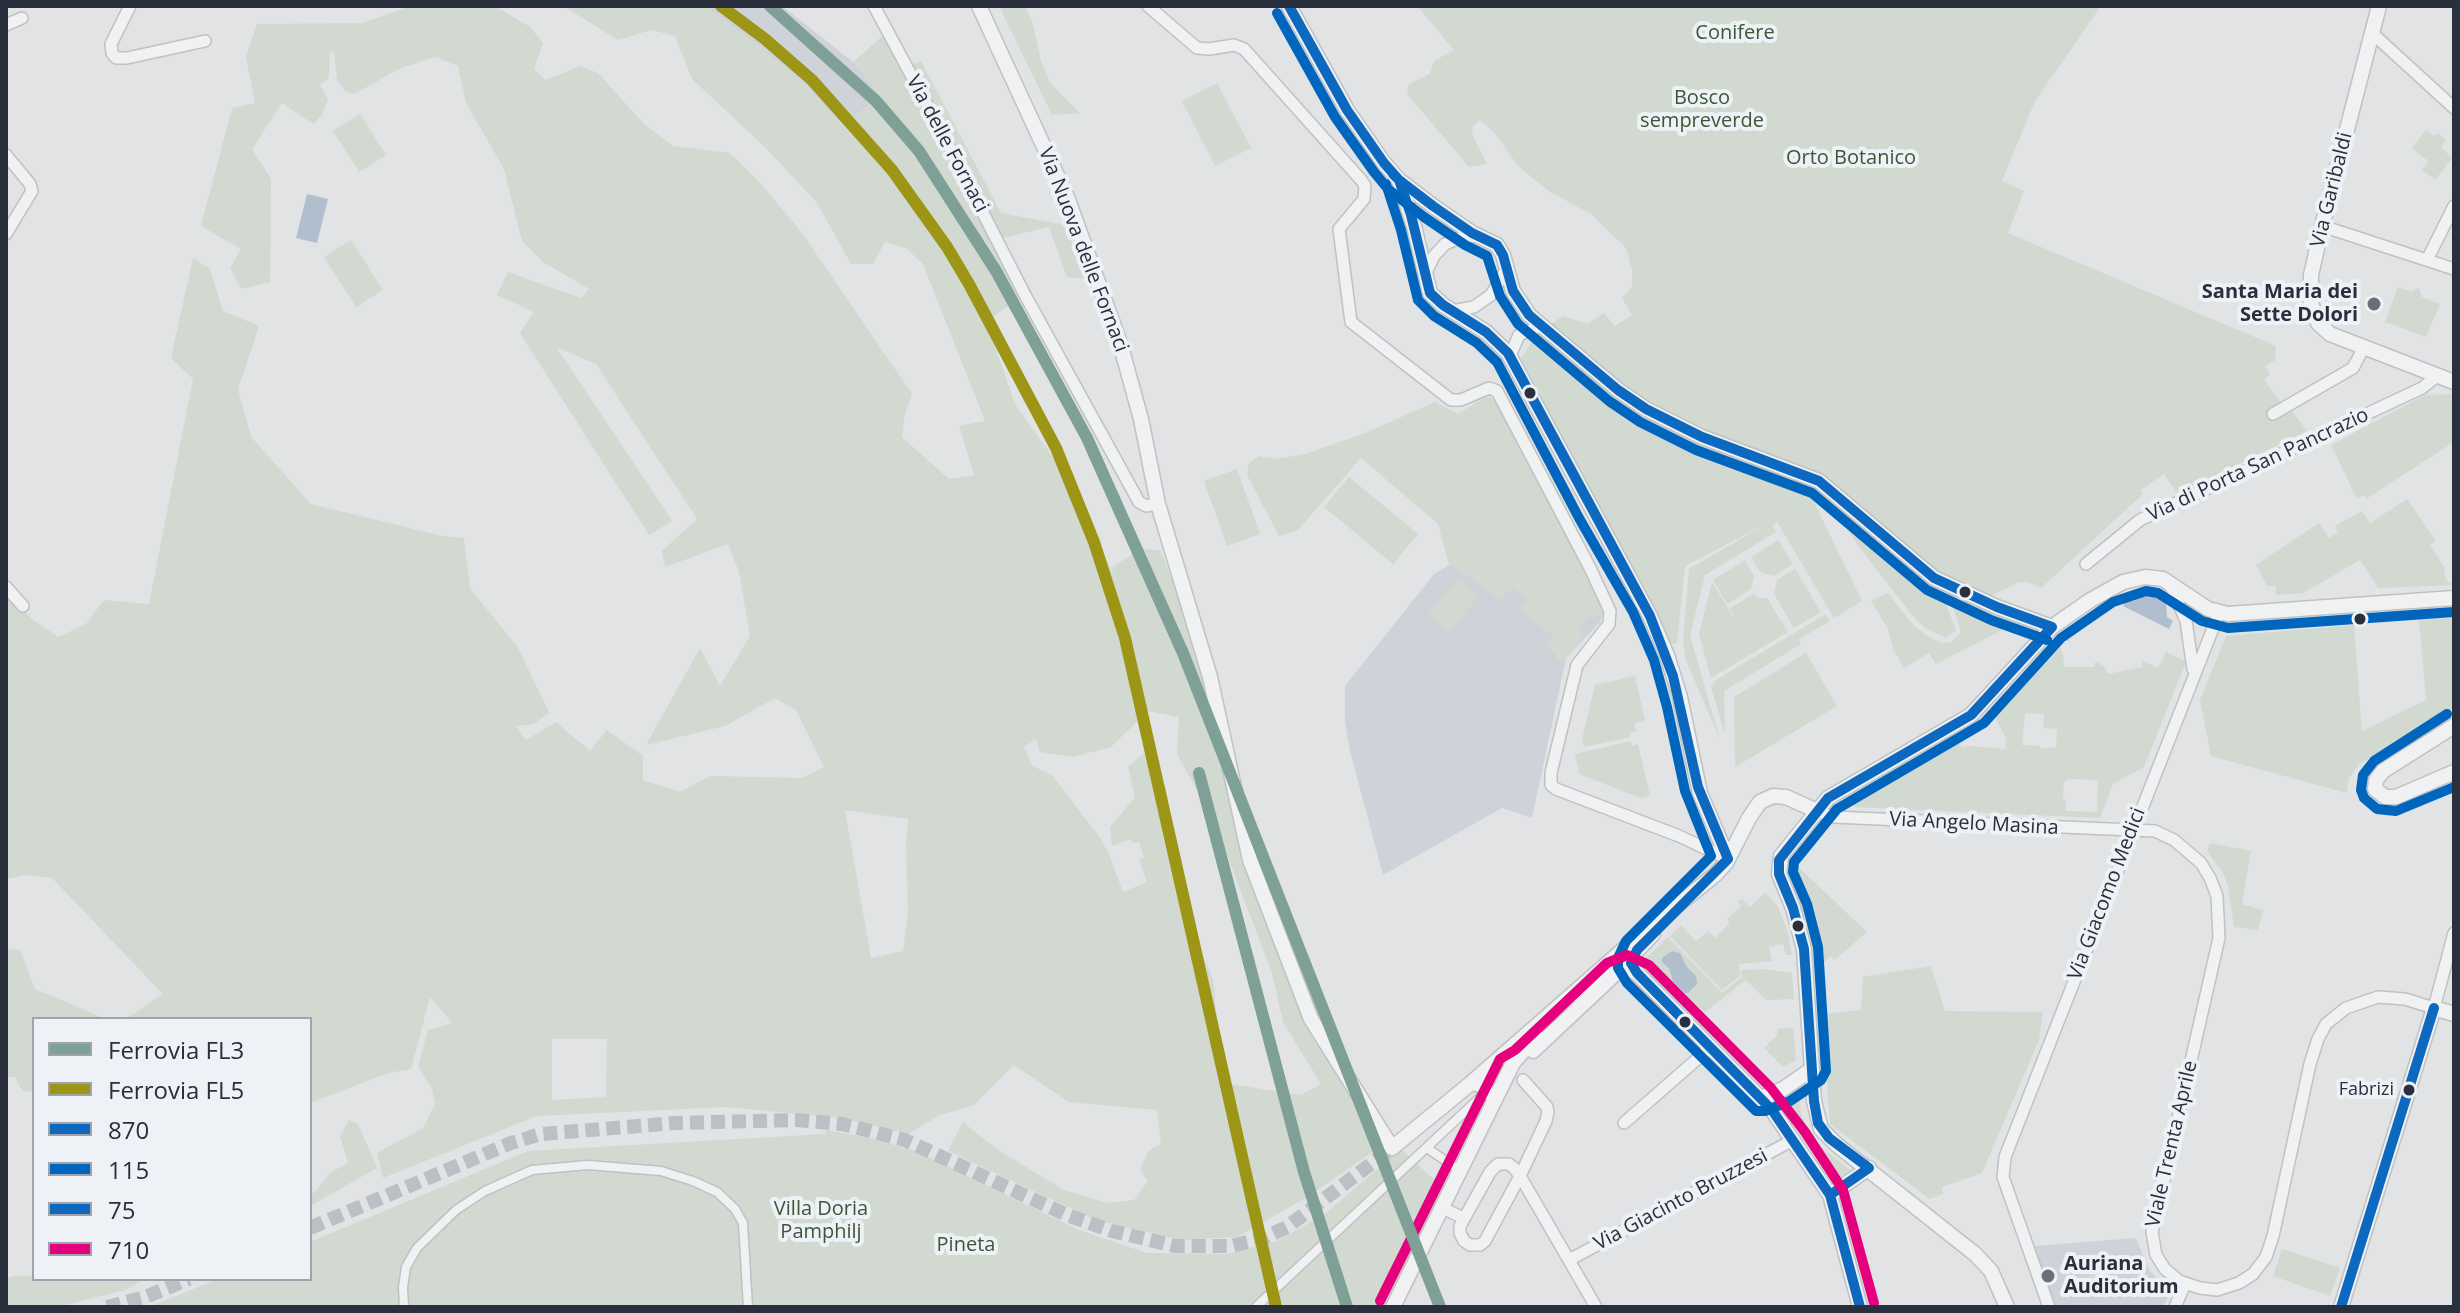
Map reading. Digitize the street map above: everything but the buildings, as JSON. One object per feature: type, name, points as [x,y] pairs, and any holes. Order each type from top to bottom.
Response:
[{"type":"street","points":[[130,6],[111,44],[116,58],[205,41]]},
{"type":"street","name":"Via delle Fornaci","points":[[874,6],[1049,340],[1139,502],[1149,506],[1158,504]]},
{"type":"street","name":"Via Nuova delle Fornaci","points":[[979,6],[1067,197],[1111,315],[1141,419],[1158,504]]},
{"type":"street","points":[[1148,6],[1197,48],[1234,45],[1244,49],[1362,181],[1365,186],[1364,199],[1339,229],[1351,322],[1454,401],[1489,388],[1497,391],[1590,568],[1610,611],[1609,624],[1577,665],[1551,773],[1551,785],[1728,859]]},
{"type":"street","points":[[1289,6],[1347,110],[1372,148],[1399,180],[1478,236],[1497,245],[1518,299],[1541,326],[1618,390],[1646,409],[1702,437],[1819,481],[1934,578],[1971,596],[2052,627]]},
{"type":"street","name":"Via Garibaldi","points":[[2379,6],[2322,226],[2310,293],[2315,318],[2323,330],[2454,382]]},
{"type":"street","points":[[6,25],[22,18]]},
{"type":"street","points":[[2372,33],[2454,108]]},
{"type":"street","points":[[6,155],[30,184],[32,191],[6,234]]},
{"type":"street","points":[[1399,180],[1430,293],[1486,332],[1510,356],[1654,625],[1680,697],[1698,787],[1728,859]]},
{"type":"street","points":[[2427,260],[2454,206]]},
{"type":"street","points":[[2322,226],[2454,269]]},
{"type":"street","points":[[1426,272],[1445,244],[1478,236]]},
{"type":"street","points":[[1452,311],[1474,307],[1491,295],[1507,268]]},
{"type":"street","points":[[1510,356],[1519,335],[1541,326]]},
{"type":"street","points":[[2273,414],[2353,368],[2364,347]]},
{"type":"street","name":"Via di Porta San Pancrazio","points":[[2086,564],[2140,520],[2422,388],[2437,376]]},
{"type":"street","points":[[1158,504],[1210,677],[1250,860],[1311,1019],[1392,1148],[1640,935],[1684,902]]},
{"type":"street","points":[[2007,1307],[1991,1271],[1975,1254],[1821,1129],[1814,1101],[1805,957],[1793,908],[1779,874],[1779,860],[1828,798],[1971,715],[2052,627],[2117,585],[2145,577],[2169,582],[2202,606],[2219,613],[2360,607],[2454,598]]},
{"type":"street","points":[[2169,582],[2189,633],[2193,674]]},
{"type":"street","points":[[6,587],[23,606]]},
{"type":"street","name":"Via Giacomo Medici","points":[[2049,1307],[2003,1177],[2005,1157],[2219,613]]},
{"type":"street","points":[[2454,726],[2390,766],[2378,776],[2375,789],[2385,797],[2401,797],[2454,772]]},
{"type":"street","points":[[1817,811],[1790,798],[1777,796],[1760,802],[1728,859],[1632,956],[1631,963],[1637,973],[1761,1098],[1830,1195],[1860,1307]]},
{"type":"street","name":"Via Angelo Masina","points":[[1817,811],[1833,817],[2132,831]]},
{"type":"street","name":"Viale Trenta Aprile","points":[[2132,831],[2162,833],[2193,855],[2210,878],[2219,908],[2217,950],[2152,1227],[2153,1243],[2161,1264],[2185,1284]]},
{"type":"street","points":[[2341,1307],[2434,1008],[2454,933]]},
{"type":"street","points":[[1470,1084],[1523,1061],[1615,974],[1626,969],[1637,973]]},
{"type":"street","points":[[1393,1307],[1492,1097],[1529,1044],[1584,992],[1597,973]]},
{"type":"street","points":[[2175,1307],[2185,1284],[2217,1290],[2233,1286],[2249,1278],[2266,1257],[2310,1064],[2318,1039],[2330,1020],[2354,1004],[2378,997],[2405,999],[2454,1014]]},
{"type":"street","points":[[1624,1123],[1711,1047]]},
{"type":"street","points":[[1761,1098],[1783,1089],[1812,1069]]},
{"type":"street","points":[[1523,1080],[1548,1112],[1520,1176],[1483,1243],[1473,1246],[1464,1241],[1460,1230],[1494,1167],[1509,1164],[1520,1176],[1596,1307]]},
{"type":"street","points":[[1470,1084],[1480,1085],[1492,1097]]},
{"type":"street","points":[[1256,1307],[1427,1148],[1492,1097]]},
{"type":"street","name":"Via Giacinto Bruzzesi","points":[[1569,1260],[1793,1140]]},
{"type":"street","points":[[1427,1148],[1456,1168]]},
{"type":"street","points":[[404,1307],[406,1267],[417,1248],[456,1210],[532,1170],[588,1165],[661,1171],[717,1192],[735,1209],[743,1223],[748,1307]]},
{"type":"street","points":[[1830,1195],[1869,1168]]},
{"type":"street","points":[[1442,1208],[1464,1218]]},
{"type":"shaded area","points":[[704,6],[782,6],[853,62],[881,95],[844,126],[807,87],[754,42]]},
{"type":"shaded area","points":[[1552,505],[1558,516],[1554,522],[1557,527],[1563,527],[1594,586],[1603,613],[1600,622],[1566,658],[1532,818],[1502,808],[1383,875],[1350,751],[1345,722],[1345,686],[1434,574]]},
{"type":"shaded area","points":[[2136,1238],[2149,1270],[2170,1293],[2163,1307],[2056,1307],[2034,1246]]},
{"type":"green space","points":[[411,6],[495,6],[530,27],[543,43],[534,69],[546,80],[580,66],[598,73],[644,124],[673,146],[730,153],[763,186],[802,233],[912,394],[902,437],[949,479],[974,475],[959,426],[985,421],[923,264],[906,248],[885,242],[873,264],[851,264],[817,203],[768,150],[692,79],[675,36],[651,30],[618,40],[563,6],[704,6],[754,42],[807,87],[844,126],[881,96],[853,62],[888,31],[907,67],[921,61],[1001,213],[1065,225],[1088,279],[1067,277],[1049,227],[998,239],[1025,295],[986,321],[1015,404],[1067,477],[1131,612],[1111,568],[1140,549],[1160,550],[1194,633],[1224,774],[1298,997],[1379,1142],[1371,1153],[1304,1199],[1237,1237],[1180,1240],[1096,1220],[948,1151],[963,1122],[998,1150],[1064,1190],[1108,1203],[1134,1200],[1148,1181],[1140,1169],[1149,1150],[1161,1144],[1157,1110],[1069,1102],[1014,1065],[974,1105],[940,1115],[908,1134],[842,1118],[726,1107],[537,1116],[383,1178],[377,1153],[423,1128],[435,1104],[432,1089],[418,1067],[428,1030],[452,1023],[430,997],[411,1069],[388,1073],[312,1102],[312,1017],[129,1017],[163,994],[52,878],[27,875],[6,879],[6,591],[32,619],[58,637],[86,624],[104,600],[149,604],[193,379],[171,358],[193,258],[210,269],[223,311],[259,326],[238,389],[251,437],[311,504],[442,536],[464,538],[470,589],[517,646],[549,712],[534,724],[516,726],[526,740],[556,722],[590,751],[607,730],[643,756],[643,780],[680,792],[710,776],[802,778],[824,767],[796,710],[775,698],[725,726],[646,745],[700,648],[720,686],[750,636],[739,572],[728,544],[665,567],[662,551],[697,519],[596,364],[556,347],[672,521],[649,535],[520,333],[534,312],[497,295],[508,272],[581,298],[589,289],[543,262],[522,241],[504,169],[466,103],[458,66],[435,57],[401,68],[354,94],[346,92],[337,80],[334,53],[330,51],[329,78],[320,85],[328,100],[322,115],[313,124],[282,103],[252,149],[271,179],[270,282],[241,289],[230,268],[241,249],[201,226],[232,108],[255,103],[246,57],[257,24],[362,23]],"holes":[[[1148,711],[1179,717],[1177,754],[1215,823],[1272,973],[1283,1022],[1321,1084],[1301,1095],[1230,1084],[1219,1038],[1213,980],[1194,933],[1182,886],[1166,788],[1146,751],[1128,767],[1135,797],[1110,827],[1112,846],[1131,839],[1133,843],[1139,842],[1144,857],[1139,860],[1147,882],[1123,892],[1107,849],[1098,835],[1052,775],[1032,766],[1024,747],[1036,739],[1040,752],[1073,757],[1111,747]],[[845,810],[908,819],[908,914],[903,951],[871,958]],[[552,1039],[607,1039],[606,1097],[552,1100]]]},
{"type":"green space","points":[[999,6],[1025,6],[1050,83],[1080,113],[1052,115]]},
{"type":"green space","name":"Orto Botanico","points":[[1417,6],[2101,6],[2035,101],[2002,181],[2024,191],[2008,233],[2276,346],[2275,360],[2265,366],[2270,374],[2264,380],[2307,431],[2178,494],[2164,474],[2141,490],[2143,494],[2041,588],[2019,582],[1988,598],[1941,577],[1918,578],[1945,601],[1956,630],[1946,638],[1916,620],[1860,548],[1841,519],[1832,498],[1816,489],[1812,498],[1862,601],[1834,618],[1777,522],[1772,525],[1776,532],[1705,575],[1690,635],[1720,740],[1685,658],[1683,638],[1689,569],[1771,521],[1685,566],[1677,643],[1669,645],[1521,358],[1538,333],[1563,316],[1588,324],[1604,313],[1615,326],[1632,315],[1622,298],[1632,287],[1632,270],[1626,248],[1591,214],[1550,192],[1518,166],[1495,133],[1480,120],[1473,126],[1472,134],[1487,164],[1469,167],[1407,94],[1409,84],[1430,74],[1434,61],[1454,50]]},
{"type":"green space","points":[[1217,83],[1251,148],[1215,166],[1182,101]]},
{"type":"green space","points":[[360,114],[386,155],[359,172],[333,131]]},
{"type":"green space","points":[[2426,130],[2446,140],[2441,147],[2452,158],[2435,180],[2422,170],[2428,161],[2412,148]]},
{"type":"green space","points":[[351,240],[383,290],[356,307],[324,257]]},
{"type":"green space","points":[[2398,287],[2411,292],[2419,288],[2422,297],[2440,304],[2426,337],[2385,322]]},
{"type":"green space","points":[[2454,394],[2454,442],[2366,499],[2364,495],[2357,499],[2331,445],[2425,395]]},
{"type":"green space","points":[[1490,397],[1497,403],[1587,573],[1603,612],[1581,623],[1579,630],[1584,636],[1562,662],[1546,647],[1553,637],[1520,609],[1527,600],[1512,588],[1501,600],[1449,564],[1438,524],[1361,458],[1298,530],[1279,536],[1247,475],[1249,463],[1259,456],[1277,459],[1305,454],[1363,434],[1435,402],[1458,414],[1483,398]]},
{"type":"green space","points":[[1237,469],[1260,534],[1227,546],[1204,481]]},
{"type":"green space","points":[[1349,477],[1418,534],[1393,564],[1324,507]]},
{"type":"green space","points":[[2407,499],[2436,541],[2430,545],[2445,568],[2444,575],[2448,582],[2454,585],[2378,588],[2360,560],[2303,593],[2276,595],[2276,586],[2267,586],[2256,565],[2319,523],[2329,538],[2338,532],[2335,526],[2362,511],[2370,523]]},
{"type":"green space","points":[[1778,540],[1793,564],[1774,576],[1760,572],[1751,557]]},
{"type":"green space","points":[[1745,560],[1754,576],[1751,589],[1727,604],[1713,580]]},
{"type":"green space","points":[[1795,569],[1821,612],[1794,628],[1774,594],[1777,580]]},
{"type":"green space","points":[[1458,578],[1479,595],[1450,631],[1428,614]]},
{"type":"green space","points":[[1712,582],[1737,623],[1730,608],[1754,594],[1767,598],[1788,632],[1711,678],[1699,634]]},
{"type":"green space","points":[[1888,593],[1912,624],[1942,643],[1952,642],[1961,632],[1952,604],[1974,602],[1991,609],[1993,617],[2010,626],[1936,664],[1929,653],[1904,668],[1893,649],[1888,629],[1871,601]]},
{"type":"green space","points":[[1826,614],[1830,621],[1799,639],[1801,644],[1724,691],[1725,734],[1711,687],[1716,680]]},
{"type":"green space","points":[[2454,618],[2454,708],[2359,764],[2349,778],[2347,793],[2211,756],[2200,700],[2226,636],[2354,625],[2362,731],[2426,700],[2419,620]]},
{"type":"green space","points":[[2064,632],[2070,642],[2064,640],[2059,645],[2064,667],[2094,667],[2095,662],[2104,666],[2108,674],[2143,667],[2141,660],[2158,668],[2166,652],[2186,662],[2144,767],[2113,784],[2100,818],[1854,807],[1852,799],[1957,740],[1962,748],[2005,749],[2006,738],[1995,717],[1986,721]],"holes":[[[2025,713],[2044,714],[2043,728],[2057,729],[2056,747],[2041,749],[2040,746],[2022,745]],[[2068,779],[2098,780],[2097,812],[2066,811],[2064,782]]]},
{"type":"green space","points":[[1806,653],[1837,706],[1735,767],[1734,697]]},
{"type":"green space","points":[[1635,676],[1645,720],[1634,723],[1636,732],[1629,733],[1630,737],[1584,747],[1582,740],[1595,685]]},
{"type":"green space","points":[[1631,741],[1632,746],[1638,744],[1650,796],[1640,798],[1579,774],[1575,754]]},
{"type":"green space","points":[[2210,843],[2251,851],[2242,904],[2263,910],[2258,930],[2234,927],[2228,886],[2223,873],[2207,851]]},
{"type":"green space","points":[[1793,862],[1867,932],[1834,960],[1831,956],[1817,969],[1805,917],[1787,869]]},
{"type":"green space","points":[[1765,893],[1777,905],[1787,929],[1792,955],[1786,955],[1783,944],[1769,947],[1772,961],[1739,964],[1740,976],[1722,990],[1670,936],[1681,925],[1696,941],[1708,931],[1715,938],[1730,923],[1727,919],[1741,906],[1738,902],[1741,899],[1750,907]]},
{"type":"green space","points":[[1668,937],[1722,993],[1742,977],[1741,970],[1765,969],[1792,973],[1794,999],[1766,1000],[1746,980],[1705,1012],[1682,993],[1678,996],[1677,990],[1673,986],[1671,988],[1644,960]]},
{"type":"green space","points":[[6,949],[20,950],[35,989],[101,1017],[32,1017],[32,1092],[22,1091],[15,1077],[6,1077]]},
{"type":"green space","points":[[1931,966],[1945,1011],[2043,1012],[2039,1040],[1982,1173],[1942,1187],[1943,1194],[1930,1199],[1830,1124],[1822,1014],[1861,1010],[1863,977]]},
{"type":"green space","points":[[1793,1028],[1796,1060],[1783,1067],[1764,1048],[1777,1035],[1777,1029]]},
{"type":"green space","points":[[1798,1091],[1801,1114],[1809,1132],[1819,1145],[1850,1170],[1837,1179],[1786,1100]]},
{"type":"green space","points":[[349,1120],[358,1124],[377,1168],[312,1205],[312,1193],[330,1173],[348,1163],[340,1136]]},
{"type":"green space","name":"Villa Doria Pamphilj","points":[[826,1130],[875,1139],[918,1152],[1079,1230],[1147,1253],[1226,1254],[1277,1241],[1325,1214],[1401,1149],[1431,1177],[1447,1185],[1416,1250],[1383,1307],[149,1307],[213,1281],[312,1281],[312,1241],[528,1151],[825,1134]]},
{"type":"green space","points":[[2282,1249],[2340,1268],[2330,1296],[2273,1276]]},
{"type":"green space","points":[[2101,1251],[2112,1283],[2092,1290],[2081,1258]]},
{"type":"green space","points":[[32,1276],[32,1281],[141,1281],[125,1290],[57,1307],[6,1307],[6,1279]]},
{"type":"water","points":[[307,194],[328,199],[317,243],[296,238]]},
{"type":"water","points":[[2153,592],[2166,601],[2167,617],[2173,621],[2169,629],[2123,606],[2127,598],[2134,601],[2142,593]]},
{"type":"water","points":[[1672,951],[1680,953],[1686,966],[1696,976],[1697,984],[1688,993],[1673,981],[1669,968],[1662,962],[1662,958]]},
{"type":"tunnel","points":[[312,1227],[511,1143],[541,1134],[675,1123],[796,1120],[842,1124],[905,1140],[1067,1215],[1112,1231],[1175,1246],[1231,1246],[1264,1238],[1287,1227],[1392,1148]]},
{"type":"tunnel","points":[[107,1307],[145,1297],[184,1281]]},
{"type":"rail line","name":"FL5","points":[[721,6],[812,80],[892,170],[947,247],[969,284],[1056,448],[1094,542],[1125,638],[1276,1307]]},
{"type":"rail line","name":"FL3","points":[[770,6],[876,101],[919,151],[996,271],[1087,438],[1183,653],[1440,1307]]},
{"type":"rail line","name":"FL3","points":[[1199,773],[1304,1172],[1347,1307]]},
{"type":"transit line","name":"870","points":[[1289,6],[1347,110],[1384,163],[1399,180],[1433,206],[1472,233],[1497,245],[1513,291],[1529,315],[1618,390],[1646,409],[1702,437],[1819,481],[1934,578],[1997,607],[2052,627],[1971,715],[1828,798],[1779,860],[1779,874],[1793,908],[1804,949],[1818,1123],[1829,1138],[1869,1168],[1830,1195]]},
{"type":"transit line","name":"115","points":[[1277,13],[1335,117],[1389,190],[1465,245],[1487,256],[1500,296],[1518,324],[1609,401],[1640,422],[1696,450],[1812,493],[1927,590],[1991,620],[2047,640]]},
{"type":"transit line","name":"870","points":[[1393,174],[1399,180],[1411,215],[1430,293],[1443,305],[1486,332],[1508,353],[1650,616],[1673,676],[1698,787],[1728,859],[1637,950],[1631,963],[1637,973],[1772,1110],[1830,1195],[1860,1307]]},
{"type":"transit line","name":"115","points":[[1386,184],[1418,300],[1434,316],[1477,343],[1497,362],[1579,518],[1633,612],[1654,660],[1685,791],[1711,856],[1626,941],[1618,958],[1618,968],[1627,983],[1756,1111],[1765,1111],[1790,1101],[1821,1080],[1826,1071],[1818,947],[1807,904],[1793,872],[1794,862],[1837,809],[1984,723],[2061,638],[2113,602],[2146,591],[2158,593],[2202,621],[2228,628],[2454,612]]},
{"type":"transit line","name":"115","points":[[2447,714],[2374,761],[2363,775],[2361,790],[2364,798],[2377,809],[2396,811],[2454,787]]},
{"type":"transit line","name":"710","points":[[1380,1301],[1500,1059],[1515,1050],[1607,963],[1627,955],[1649,965],[1771,1088],[1805,1132],[1843,1190],[1874,1303]]},
{"type":"transit line","name":"75","points":[[2341,1307],[2434,1008]]},
{"type":"place","name":"Santa Maria dei Sette Dolori","points":[[2374,304]]},
{"type":"place","name":"Fabrizi","points":[[2409,1090]]},
{"type":"place","name":"Auriana Auditorium","points":[[2048,1276]]},
{"type":"park label","name":"Conifere","points":[[1735,33]]},
{"type":"park label","name":"Bosco sempreverde","points":[[1702,110]]},
{"type":"park label","name":"Pineta","points":[[966,1245]]}]
